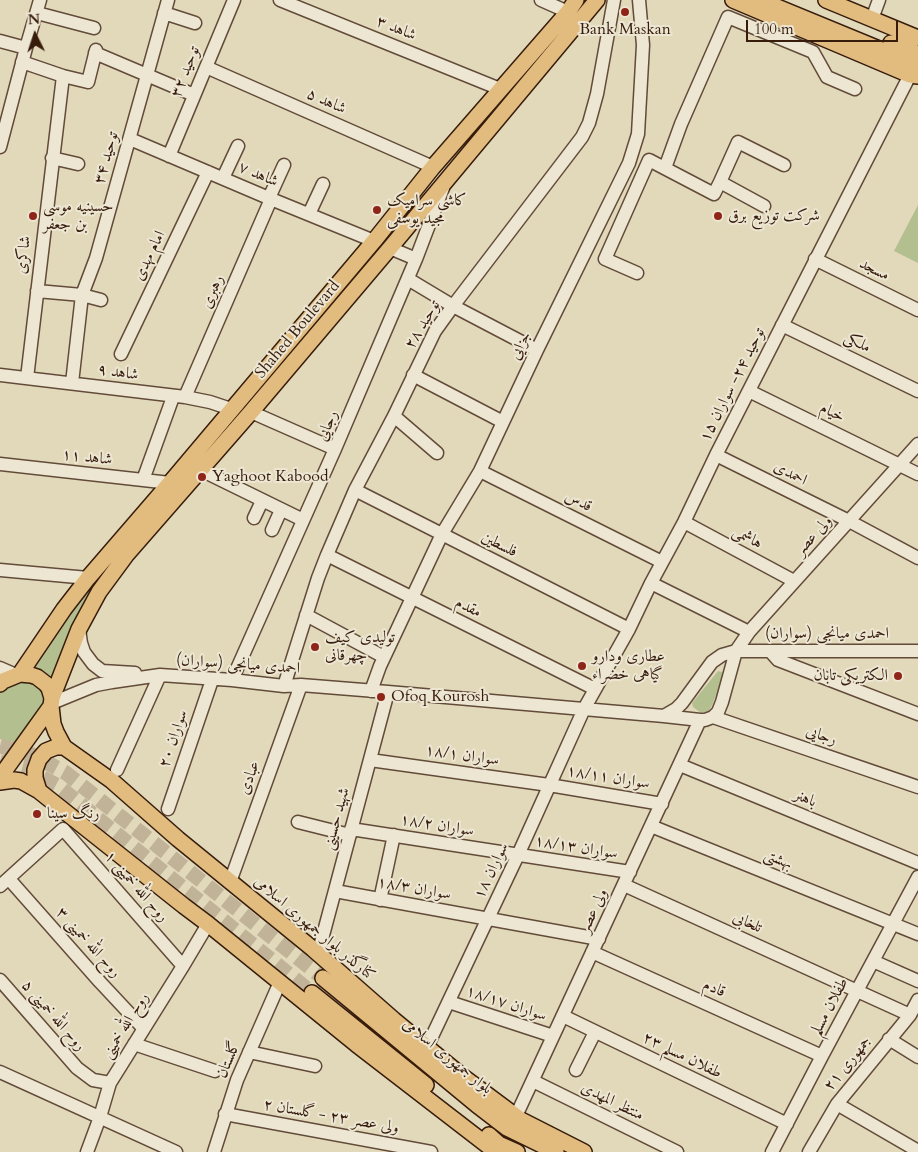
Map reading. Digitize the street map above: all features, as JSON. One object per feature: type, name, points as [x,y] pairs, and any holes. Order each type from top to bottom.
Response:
[{"type":"main road","name":"Shahed Boulevard","points":[[0,777],[52,702],[79,629],[99,592],[122,562],[390,248],[597,0]]},
{"type":"main road","points":[[732,0],[820,37],[915,72]]},
{"type":"main road","points":[[760,0],[918,54]]},
{"type":"main road","points":[[785,0],[846,30],[915,72]]},
{"type":"main road","points":[[826,0],[918,38]]},
{"type":"main road","name":"Shahed Boulevard","points":[[18,675],[88,578],[572,6]]},
{"type":"main road","points":[[0,684],[18,675],[31,675],[42,680],[49,688],[52,702]]},
{"type":"main road","name":"کنارگذر بلوار جمهوری اسلامی","points":[[52,702],[53,724],[64,747],[112,781],[462,1076],[521,1120],[584,1152]]},
{"type":"main road","points":[[39,791],[34,778],[39,758],[46,751],[56,747],[64,747]]},
{"type":"main road","points":[[0,782],[21,781],[39,791],[494,1152]]},
{"type":"main road","name":"بلوار جمهوری اسلامی","points":[[323,978],[507,1128],[556,1152]]},
{"type":"main road","points":[[312,993],[499,1144],[517,1152]]},
{"type":"street","points":[[1,138],[40,0]]},
{"type":"street","name":"توحید ۳۴","points":[[72,383],[82,295],[96,258],[168,0]]},
{"type":"street","name":"توحید ۳۲","points":[[169,156],[234,0]]},
{"type":"street","name":"شاهد ۳","points":[[280,0],[500,89]]},
{"type":"street","points":[[540,0],[572,6]]},
{"type":"street","name":"توحید ۲۸","points":[[284,686],[327,554],[355,490],[394,416],[435,331],[582,137],[589,123],[598,94],[614,0]]},
{"type":"street","name":"جزایی","points":[[371,691],[384,657],[442,534],[480,471],[629,163],[638,134],[643,45],[639,0]]},
{"type":"street","points":[[872,19],[879,0]]},
{"type":"street","points":[[36,13],[94,28]]},
{"type":"street","points":[[164,13],[195,23]]},
{"type":"street","points":[[664,168],[681,124],[728,17],[813,52],[827,77],[855,89]]},
{"type":"street","points":[[813,52],[820,37]]},
{"type":"street","points":[[0,41],[26,48]]},
{"type":"street","points":[[22,62],[63,76],[88,82],[96,51],[194,95]]},
{"type":"street","name":"شاهد ۵","points":[[206,67],[434,167]]},
{"type":"street","name":"توحید ۲۴- سواران ۱۵","points":[[584,709],[629,629],[815,260],[915,72]]},
{"type":"street","name":"شاکری","points":[[27,378],[63,76]]},
{"type":"street","name":"شاهد ۷","points":[[130,138],[374,241]]},
{"type":"street","points":[[637,274],[604,259],[649,160],[714,194],[738,142],[784,165]]},
{"type":"street","points":[[223,178],[238,146]]},
{"type":"street","points":[[52,158],[78,164]]},
{"type":"street","name":"رهبری","points":[[142,480],[284,165]]},
{"type":"street","name":"امام مهدی","points":[[121,354],[208,172]]},
{"type":"street","name":"رجایی","points":[[232,680],[336,449],[408,279],[446,181]]},
{"type":"street","points":[[720,182],[764,206]]},
{"type":"street","points":[[309,214],[323,184]]},
{"type":"street","points":[[390,248],[416,259]]},
{"type":"street","name":"مسجد","points":[[815,260],[918,310]]},
{"type":"street","points":[[408,279],[453,306],[537,350]]},
{"type":"street","points":[[36,291],[82,295],[101,300]]},
{"type":"street","name":"ملکی","points":[[782,325],[918,392]]},
{"type":"street","name":"شاهد ۹","points":[[0,375],[179,397],[210,402],[231,409]]},
{"type":"street","points":[[413,375],[503,422]]},
{"type":"street","name":"خیام","points":[[749,391],[918,474]]},
{"type":"street","points":[[251,412],[336,449]]},
{"type":"street","points":[[394,416],[437,453]]},
{"type":"street","name":"ولی عصر","points":[[736,650],[749,632],[794,581],[918,444]]},
{"type":"street","name":"احمدی","points":[[716,455],[918,558]]},
{"type":"street","name":"شاهد ۱۱","points":[[0,464],[170,483]]},
{"type":"street","points":[[201,470],[303,520]]},
{"type":"street","name":"قدس","points":[[480,471],[662,562]]},
{"type":"street","name":"فلسطین","points":[[355,490],[629,629]]},
{"type":"street","points":[[254,518],[262,501]]},
{"type":"street","points":[[272,530],[281,510]]},
{"type":"street","name":"هاشمی","points":[[684,522],[794,581]]},
{"type":"street","name":"مقدم","points":[[327,554],[595,689]]},
{"type":"street","points":[[0,570],[88,578]]},
{"type":"street","points":[[651,583],[749,632]]},
{"type":"street","points":[[306,615],[384,657]]},
{"type":"street","points":[[79,629],[84,652],[102,671],[160,675],[117,770]]},
{"type":"street","points":[[664,716],[682,703],[712,662],[722,655],[736,650]]},
{"type":"street","points":[[713,717],[718,712],[722,702],[736,650]]},
{"type":"street","name":"احمدی میانجی (سواران)","points":[[736,650],[918,651]]},
{"type":"street","points":[[770,651],[778,660],[918,714]]},
{"type":"street","points":[[0,668],[18,675]]},
{"type":"street","name":"احمدی میانجی (سواران)","points":[[52,702],[96,685],[160,675],[284,686],[301,685],[388,692],[700,720],[713,717]]},
{"type":"street","name":"سواران ۲۰","points":[[168,809],[212,680]]},
{"type":"street","name":"عبادی","points":[[230,882],[301,685]]},
{"type":"street","name":"شهید حسینی","points":[[318,954],[388,692]]},
{"type":"street","name":"سواران ۱۸","points":[[427,1047],[518,856],[584,709]]},
{"type":"street","name":"رجایی","points":[[713,717],[918,787]]},
{"type":"street","name":"ولی عصر","points":[[516,1116],[700,720]]},
{"type":"street","name":"سواران ۱۸/۱","points":[[370,760],[549,785]]},
{"type":"street","name":"باهنر","points":[[680,765],[918,863]]},
{"type":"street","name":"سواران ۱۸/۱۱","points":[[549,785],[662,804]]},
{"type":"street","name":"سواران ۱۸/۲","points":[[298,822],[351,832],[394,835],[518,856]]},
{"type":"street","name":"بهشتی","points":[[651,826],[918,934]]},
{"type":"street","name":"روح الله خمینی ۱","points":[[4,882],[63,829],[183,966]]},
{"type":"street","points":[[380,900],[394,835]]},
{"type":"street","name":"سواران ۱۸/۱۳","points":[[518,856],[630,872]]},
{"type":"street","name":"طفلان مسلم","points":[[772,1152],[918,877]]},
{"type":"street","name":"روح الله خمینی ۳","points":[[4,882],[87,967],[143,1028]]},
{"type":"street","name":"تلخابی","points":[[624,885],[910,1015]]},
{"type":"street","name":"سواران ۱۸/۳","points":[[335,891],[599,939]]},
{"type":"street","name":"روح الله خمینی","points":[[87,1152],[110,1083],[208,924]]},
{"type":"street","name":"قادم","points":[[592,952],[822,1056]]},
{"type":"street","points":[[873,961],[918,981]]},
{"type":"street","name":"روح الله خمینی ۵","points":[[0,980],[77,1068],[93,1080],[110,1083]]},
{"type":"street","name":"گلستان","points":[[214,1152],[237,1080],[280,982]]},
{"type":"street","name":"جمهوری ۲۱","points":[[809,1152],[836,1104],[910,1015],[918,1000]]},
{"type":"street","name":"سواران ۱۸/۱۷","points":[[448,1002],[553,1036]]},
{"type":"street","name":"طفلان مسلم ۲۳","points":[[563,1016],[787,1124]]},
{"type":"street","points":[[576,1070],[595,1032]]},
{"type":"street","points":[[889,1039],[918,1057]]},
{"type":"street","points":[[134,1044],[215,1071]]},
{"type":"street","points":[[249,1052],[315,1066]]},
{"type":"street","points":[[0,1072],[176,1152]]},
{"type":"street","name":"منتظر المهدی","points":[[532,1081],[677,1152]]},
{"type":"street","points":[[836,1104],[918,1152]]},
{"type":"street","name":"ولی عصر ۲۳ - گلستان ۲","points":[[225,1114],[423,1151]]},
{"type":"green space","points":[[918,205],[918,263],[894,251]]},
{"type":"green space","points":[[98,575],[75,626],[56,681],[42,670],[29,666]]},
{"type":"green space","points":[[718,671],[722,672],[723,676],[713,703],[709,711],[701,713],[693,707],[692,703]]},
{"type":"green space","points":[[25,680],[39,687],[45,700],[45,707],[17,743],[0,739],[0,693],[8,685]]},
{"type":"tunnel","points":[[0,746],[33,755],[66,773],[323,978]]},
{"type":"tunnel","points":[[0,762],[24,768],[58,786],[312,993]]},
{"type":"place","name":"Bank Maskan","points":[[625,12]]},
{"type":"place","name":"کاشی سرامیک مجید یوسفی","points":[[377,210]]},
{"type":"place","name":"حسینیه موسی بن جعفر","points":[[33,216]]},
{"type":"place","name":"شرکت توزیع برق","points":[[718,216]]},
{"type":"place","name":"Yaghoot Kabood","points":[[202,477]]},
{"type":"place","name":"تولیدی کیف چهرقانی","points":[[315,647]]},
{"type":"place","name":"عطاری ودارو گیاهی خضراء","points":[[582,666]]},
{"type":"place","name":"الکتریکی تابان","points":[[898,676]]},
{"type":"place","name":"Ofoq Kourosh","points":[[381,697]]},
{"type":"place","name":"رنگ سینا","points":[[37,814]]}]
